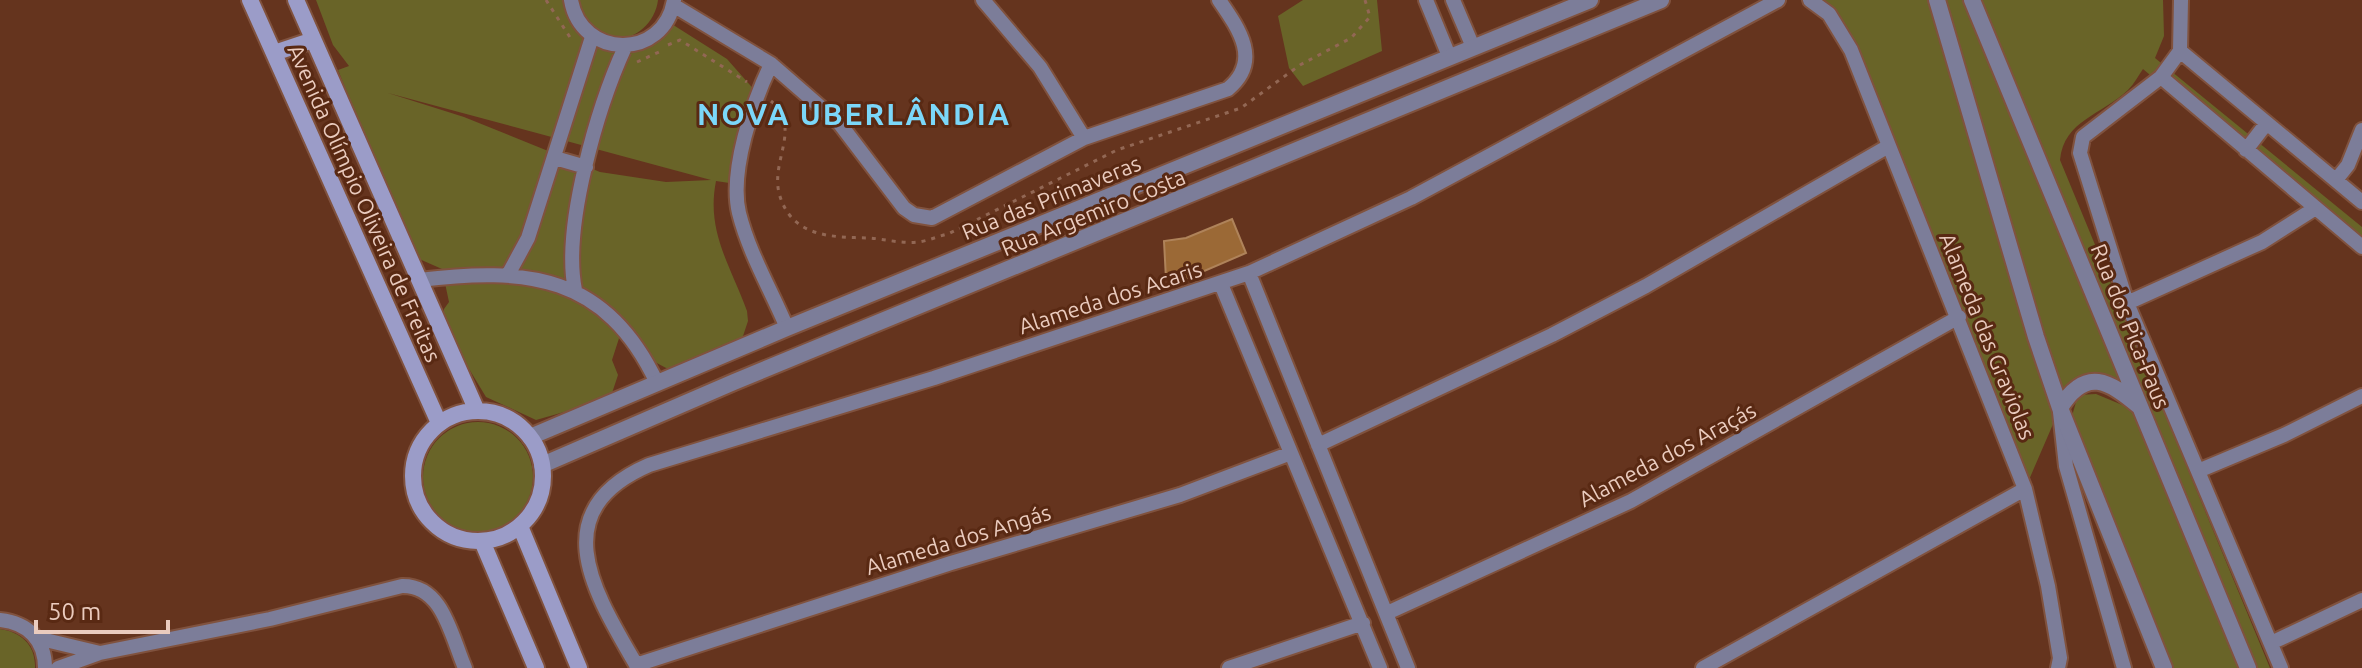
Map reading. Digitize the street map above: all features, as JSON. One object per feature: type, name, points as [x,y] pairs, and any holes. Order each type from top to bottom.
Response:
[{"type":"main road","name":"Avenida Olímpio Oliveira de Freitas","points":[[250,0],[439,423]]},
{"type":"main road","name":"Avenida Olímpio Oliveira de Freitas","points":[[296,0],[477,411]]},
{"type":"main road","points":[[274,53],[313,40]]},
{"type":"main road","points":[[477,411],[497,413],[515,423],[530,437],[542,465],[542,488],[534,509],[520,526],[508,534],[482,541],[450,535],[425,514],[414,486],[414,463],[423,441],[439,423],[457,414],[477,411]]},
{"type":"main road","points":[[520,526],[579,668]]},
{"type":"main road","points":[[482,541],[536,668]]},
{"type":"street","points":[[571,0],[580,26],[592,37],[607,45],[625,47],[642,43],[656,34],[667,21],[673,2],[771,64],[840,124],[904,208],[922,218],[943,214],[1084,138],[1214,95],[1239,80],[1246,66],[1246,49],[1219,0]]},
{"type":"street","points":[[983,0],[1040,67],[1084,138]]},
{"type":"street","points":[[1426,0],[1449,56]]},
{"type":"street","points":[[1453,0],[1473,47]]},
{"type":"street","name":"Rua das Primaveras","points":[[530,437],[787,328],[1590,0]]},
{"type":"street","name":"Rua Argemiro Costa","points":[[542,465],[734,382],[1661,0]]},
{"type":"street","name":"Alameda dos Acaris","points":[[637,666],[602,606],[586,546],[590,518],[602,493],[621,477],[649,465],[1249,273],[1411,198],[1778,0]]},
{"type":"street","name":"Alameda das Graviolas","points":[[1810,0],[1829,14],[1840,30],[1959,317],[2025,489],[2048,586],[2060,658],[2058,668]]},
{"type":"street","points":[[1937,0],[2060,408],[2164,668]]},
{"type":"street","name":"Rua dos Pica-Paus","points":[[1972,0],[2248,668]]},
{"type":"street","points":[[2181,0],[2180,51],[2161,77],[2083,137],[2080,153],[2127,303],[2281,668]]},
{"type":"street","points":[[509,273],[528,238],[592,37]]},
{"type":"street","points":[[575,290],[571,270],[573,223],[586,167],[625,47]]},
{"type":"street","points":[[2180,51],[2362,202]]},
{"type":"street","points":[[771,64],[757,93],[736,184],[739,212],[787,328]]},
{"type":"street","points":[[2161,77],[2362,247]]},
{"type":"street","points":[[2246,150],[2266,124]]},
{"type":"street","points":[[2336,180],[2348,165],[2362,130]]},
{"type":"street","points":[[1318,445],[1632,293],[1887,147]]},
{"type":"street","points":[[555,158],[586,167]]},
{"type":"street","points":[[2127,303],[2262,242],[2314,209]]},
{"type":"street","points":[[1010,237],[1021,266]]},
{"type":"street","points":[[419,280],[509,273],[551,280],[575,290],[621,328],[657,383]]},
{"type":"street","points":[[1249,273],[1408,668]]},
{"type":"street","points":[[1221,284],[1380,668]]},
{"type":"street","name":"Alameda dos Araçás","points":[[1387,613],[1631,501],[1959,317]]},
{"type":"street","points":[[730,353],[736,371],[734,382]]},
{"type":"street","points":[[2123,667],[2066,466],[2060,408],[2076,388],[2090,381],[2103,381],[2141,407]]},
{"type":"street","points":[[2198,471],[2284,435],[2362,396]]},
{"type":"street","name":"Alameda dos Angás","points":[[637,666],[951,563],[1180,495],[1291,453]]},
{"type":"street","points":[[1703,668],[2025,489]]},
{"type":"street","points":[[1326,536],[1351,525]]},
{"type":"street","points":[[58,668],[100,653],[270,619],[402,586],[417,586],[436,600],[465,668]]},
{"type":"street","points":[[2271,643],[2362,600]]},
{"type":"street","points":[[0,620],[26,627],[37,638],[44,651],[45,668]]},
{"type":"street","points":[[1229,668],[1363,623]]},
{"type":"street","points":[[37,638],[100,653]]},
{"type":"path","points":[[618,62],[650,58],[680,40],[743,78],[757,93],[774,103],[787,124],[786,141],[779,154],[777,170],[779,194],[799,225],[812,234],[829,238],[918,242],[948,234],[1117,150],[1241,108],[1300,65],[1351,38],[1370,17],[1365,0]]},
{"type":"shaded area","points":[[316,0],[571,0],[580,26],[625,47],[667,21],[727,59],[757,93],[736,184],[716,181],[714,199],[714,216],[721,248],[747,311],[748,321],[742,339],[668,369],[653,361],[623,326],[612,360],[618,375],[610,399],[536,420],[486,397],[443,326],[444,309],[449,302],[442,269],[417,258],[409,246],[338,70],[349,66],[333,45]],"holes":[[[388,93],[711,180],[666,182],[600,172],[464,117]]]},
{"type":"shaded area","points":[[577,0],[658,0],[655,12],[640,31],[619,39],[607,39],[586,25]]},
{"type":"shaded area","points":[[1303,0],[1377,0],[1382,51],[1303,86],[1289,68],[1278,16]]},
{"type":"shaded area","points":[[1810,0],[1972,0],[2141,407],[2103,381],[2060,408],[2025,489],[1851,50]]},
{"type":"shaded area","points":[[1979,0],[2163,0],[2164,36],[2155,58],[2362,227],[2362,255],[2143,69],[2118,99],[2076,127],[2063,147],[2060,160],[2270,668],[2252,668]]},
{"type":"shaded area","points":[[2096,394],[2132,409],[2238,668],[2174,668],[2072,416],[2078,395]]},
{"type":"shaded area","points":[[478,422],[499,426],[517,438],[529,456],[533,477],[529,498],[517,516],[499,528],[478,532],[457,528],[439,516],[427,498],[423,477],[427,456],[439,438],[457,426]]},
{"type":"shaded area","points":[[0,629],[26,641],[33,653],[35,668],[0,668]]},
{"type":"building","points":[[1232,219],[1246,253],[1188,278],[1166,279],[1164,241],[1186,238]]},
{"type":"district","name":"NOVA UBERLÂNDIA","points":[[854,114]]}]
